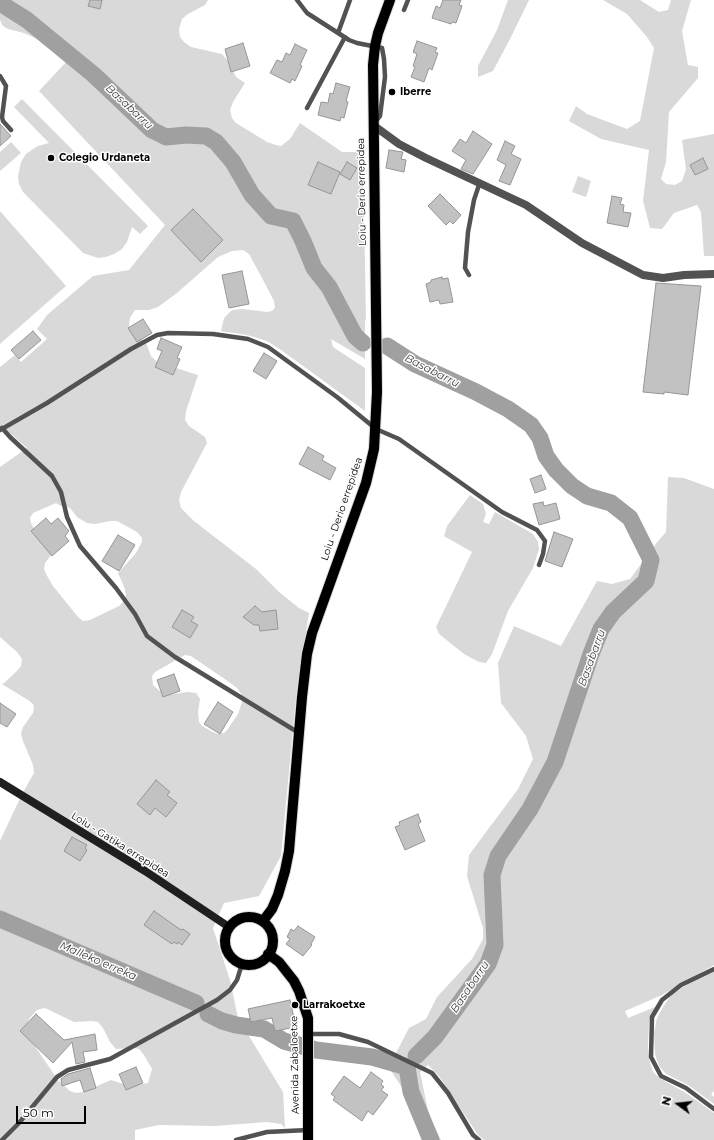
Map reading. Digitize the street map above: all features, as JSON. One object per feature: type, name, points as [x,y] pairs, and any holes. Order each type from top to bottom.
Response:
[{"type":"main road","name":"Loiu - Derio errepidea","points":[[263,921],[272,909],[286,871],[307,654],[312,633],[366,483],[374,449],[377,392],[373,65],[375,46],[390,0]]},
{"type":"main road","points":[[245,917],[252,917],[263,921],[272,933],[272,948],[268,954],[263,960],[250,965],[242,964],[236,961],[230,956],[226,949],[225,941],[229,927],[239,919],[245,917]]},
{"type":"main road","name":"Avenida Zabaloetxe","points":[[268,954],[286,969],[299,991],[308,1018],[308,1135]]},
{"type":"street","points":[[373,125],[399,144],[526,205],[582,242],[643,275],[663,278],[684,275],[714,274]]},
{"type":"street","name":"Loiu - Gatika errepidea","points":[[0,782],[144,871],[229,927]]},
{"type":"lane","points":[[297,0],[306,13],[338,33],[357,43],[375,46]]},
{"type":"lane","points":[[338,33],[350,0]]},
{"type":"lane","points":[[404,10],[408,0]]},
{"type":"lane","points":[[307,108],[345,37]]},
{"type":"lane","points":[[0,76],[6,86],[2,117],[3,121],[11,130]]},
{"type":"lane","points":[[469,275],[465,268],[468,232],[474,200],[480,182]]},
{"type":"lane","points":[[299,733],[175,657],[147,636],[135,614],[116,588],[80,546],[67,517],[61,492],[52,476],[1,429],[47,404],[132,349],[157,335],[168,333],[213,334],[248,339],[268,347],[376,428],[399,439],[502,512],[537,530],[545,541],[544,554],[539,565]]},
{"type":"lane","points":[[2,1140],[19,1123],[57,1077],[68,1070],[110,1059],[216,1000],[230,990],[237,980],[242,964]]},
{"type":"lane","points":[[714,969],[682,985],[662,1000],[652,1016],[651,1057],[661,1076],[686,1088],[714,1109]]},
{"type":"lane","points":[[308,1038],[339,1034],[368,1042],[432,1072],[448,1093],[474,1135],[479,1140]]},
{"type":"lane","points":[[236,1140],[267,1132],[308,1135]]},
{"type":"shaded area","points":[[0,0],[208,0],[205,5],[182,19],[179,29],[180,37],[191,47],[222,54],[228,61],[236,77],[245,83],[233,102],[230,110],[232,118],[236,123],[267,142],[281,146],[290,139],[300,123],[342,152],[363,152],[366,322],[365,318],[365,359],[331,339],[333,347],[365,368],[365,411],[267,341],[247,335],[221,331],[224,318],[232,310],[243,309],[267,312],[272,311],[275,308],[274,301],[249,254],[243,250],[232,251],[218,257],[177,293],[158,307],[149,310],[135,310],[130,318],[129,325],[133,334],[146,343],[151,356],[157,362],[198,375],[186,411],[185,420],[189,426],[205,437],[207,443],[181,492],[179,500],[181,508],[194,521],[256,569],[279,592],[299,608],[309,613],[296,697],[281,856],[259,896],[224,903],[213,928],[230,980],[238,1018],[283,1092],[285,1128],[281,1124],[267,1122],[215,1126],[159,1125],[135,1130],[135,1140],[0,1140],[0,841],[22,794],[34,773],[33,765],[21,734],[23,727],[33,713],[34,708],[33,704],[28,700],[0,683],[3,684],[17,671],[21,666],[22,659],[17,652],[0,637],[0,467],[27,448],[11,434],[0,429],[0,367],[15,355],[21,362],[47,339],[37,329],[47,315],[93,276],[129,270],[165,225],[39,91],[68,60],[35,38],[24,33],[8,29],[3,26],[0,20]],"holes":[[[56,503],[70,508],[77,517],[87,523],[95,524],[117,521],[137,532],[142,538],[142,542],[136,553],[118,573],[125,589],[126,596],[124,601],[119,606],[90,620],[83,621],[78,617],[53,586],[44,569],[45,563],[52,554],[35,531],[30,518],[33,513]],[[185,655],[191,656],[237,688],[242,695],[242,702],[238,714],[224,733],[218,734],[213,732],[202,726],[199,722],[198,712],[200,699],[196,693],[188,692],[167,695],[162,693],[153,685],[152,676],[155,672]],[[45,1008],[74,1022],[98,1022],[116,1049],[139,1049],[152,1069],[148,1083],[129,1086],[111,1080],[83,1092],[76,1093],[70,1091],[58,1080],[32,1042],[27,1024],[29,1019],[36,1011]]]},
{"type":"shaded area","points":[[508,0],[529,0],[493,71],[478,77],[478,66],[497,30]]},
{"type":"shaded area","points":[[603,0],[640,0],[659,12],[668,10],[671,0],[691,0],[682,31],[688,65],[698,67],[698,78],[669,112],[666,162],[661,179],[666,184],[675,185],[682,181],[686,169],[682,140],[714,134],[714,256],[704,256],[701,212],[697,205],[674,213],[662,229],[650,228],[643,201],[649,150],[601,139],[569,121],[576,106],[587,114],[627,129],[640,121],[654,48],[647,37],[627,14]]},
{"type":"shaded area","points":[[22,99],[148,226],[140,234],[132,227],[127,242],[122,249],[106,257],[98,258],[83,253],[23,192],[19,184],[18,176],[21,162],[26,154],[33,149],[49,143],[14,107]]},
{"type":"shaded area","points":[[11,142],[21,153],[0,171],[0,152]]},
{"type":"shaded area","points":[[578,176],[591,181],[586,197],[572,192]]},
{"type":"shaded area","points":[[0,211],[66,286],[0,344]]},
{"type":"shaded area","points":[[668,477],[684,478],[714,489],[714,965],[662,995],[625,1011],[628,1018],[655,1007],[649,1021],[648,1046],[649,1059],[653,1072],[661,1079],[686,1093],[714,1113],[714,1140],[484,1140],[478,1135],[439,1076],[428,1065],[420,1072],[430,1120],[441,1140],[422,1140],[403,1089],[391,1071],[394,1057],[409,1028],[426,1019],[437,997],[472,959],[483,939],[483,928],[467,876],[469,855],[518,789],[533,759],[526,736],[501,703],[498,663],[514,626],[561,646],[597,581],[612,584],[630,579],[666,532]]},
{"type":"shaded area","points":[[470,495],[483,504],[486,514],[483,522],[489,524],[495,512],[533,534],[538,542],[539,549],[533,568],[508,611],[492,654],[486,663],[479,662],[464,654],[439,634],[436,627],[472,552],[444,536],[447,526]]},
{"type":"shaded area","points":[[714,970],[714,1091],[711,1094],[714,1097],[714,1104],[688,1085],[666,1074],[659,1066],[655,1054],[654,1033],[657,1018],[672,994]]},
{"type":"building","points":[[90,0],[102,0],[100,9],[88,6]]},
{"type":"building","points":[[443,0],[461,0],[459,5],[462,6],[456,23],[452,22],[451,24],[432,18],[436,6],[440,8]]},
{"type":"building","points":[[417,41],[437,48],[435,52],[438,53],[432,70],[429,68],[424,82],[411,77],[415,67],[413,66],[417,54],[413,52]]},
{"type":"building","points":[[243,43],[250,66],[231,72],[225,49]]},
{"type":"building","points":[[295,44],[307,50],[295,81],[292,79],[290,83],[270,73],[277,60],[282,62],[286,53],[290,55]]},
{"type":"building","points":[[336,83],[350,87],[346,101],[348,102],[344,118],[341,117],[340,121],[318,115],[321,102],[328,103],[330,93],[333,94]]},
{"type":"building","points":[[0,124],[11,136],[0,146]]},
{"type":"building","points":[[473,131],[492,144],[473,174],[461,169],[466,160],[452,151],[460,139],[466,143]]},
{"type":"building","points":[[505,141],[515,146],[511,154],[521,159],[510,185],[499,181],[506,165],[497,160]]},
{"type":"building","points":[[389,150],[403,152],[401,159],[406,160],[404,172],[386,168]]},
{"type":"building","points":[[703,158],[708,169],[695,175],[690,165]]},
{"type":"building","points":[[318,162],[340,172],[331,194],[308,185]]},
{"type":"building","points":[[347,162],[357,168],[350,180],[340,174]]},
{"type":"building","points":[[440,194],[461,215],[453,224],[450,221],[446,225],[428,206]]},
{"type":"building","points":[[612,196],[622,198],[620,204],[624,205],[623,212],[631,213],[628,227],[607,223]]},
{"type":"building","points":[[193,209],[223,240],[201,262],[171,230]]},
{"type":"building","points":[[242,271],[249,304],[229,308],[222,275]]},
{"type":"building","points":[[442,277],[442,279],[448,278],[453,302],[440,304],[439,300],[430,302],[426,284],[431,282],[431,280]]},
{"type":"building","points":[[656,283],[701,286],[688,395],[664,392],[664,394],[643,392]]},
{"type":"building","points":[[143,319],[152,333],[137,342],[128,328]]},
{"type":"building","points":[[33,331],[41,340],[19,359],[11,350]]},
{"type":"building","points":[[161,338],[182,347],[177,358],[180,359],[173,375],[155,367],[162,351],[157,349]]},
{"type":"building","points":[[264,353],[277,361],[266,379],[253,371]]},
{"type":"building","points":[[308,447],[324,456],[322,460],[336,468],[330,480],[299,464]]},
{"type":"building","points":[[541,475],[546,489],[535,493],[530,479]]},
{"type":"building","points":[[543,502],[544,506],[556,503],[560,519],[539,525],[533,504]]},
{"type":"building","points":[[46,518],[51,524],[58,518],[69,531],[65,536],[69,541],[52,556],[31,531]]},
{"type":"building","points":[[554,532],[573,539],[562,567],[545,561]]},
{"type":"building","points":[[118,535],[135,545],[119,571],[102,561]]},
{"type":"building","points":[[255,606],[262,612],[276,610],[278,629],[260,631],[259,625],[254,625],[243,617]]},
{"type":"building","points":[[182,610],[194,617],[191,621],[198,625],[190,638],[172,627]]},
{"type":"building","points":[[174,674],[180,691],[163,697],[157,680]]},
{"type":"building","points":[[218,702],[233,712],[220,734],[204,724]]},
{"type":"building","points":[[0,703],[16,714],[7,727],[0,723]]},
{"type":"building","points":[[156,780],[170,792],[167,795],[177,803],[166,817],[155,808],[150,815],[137,804]]},
{"type":"building","points":[[418,814],[421,822],[418,824],[425,841],[405,850],[395,827],[400,825],[399,822]]},
{"type":"building","points":[[72,837],[87,845],[85,848],[87,850],[80,861],[64,851]]},
{"type":"building","points":[[154,911],[181,930],[183,929],[190,934],[182,945],[178,942],[177,944],[174,942],[172,944],[144,925]]},
{"type":"building","points":[[298,926],[315,937],[311,944],[312,945],[303,956],[286,944],[290,939],[287,937],[291,929],[294,931]]},
{"type":"building","points":[[290,1000],[296,1027],[275,1031],[272,1018],[251,1022],[248,1009]]},
{"type":"building","points":[[36,1014],[64,1040],[95,1034],[97,1050],[83,1052],[85,1062],[76,1064],[72,1042],[53,1063],[20,1031]]},
{"type":"building","points":[[136,1067],[143,1083],[126,1090],[119,1074]]},
{"type":"building","points":[[90,1068],[96,1088],[84,1092],[80,1080],[62,1086],[61,1079],[68,1074]]},
{"type":"building","points":[[371,1072],[383,1081],[381,1084],[384,1087],[381,1090],[388,1095],[373,1115],[368,1111],[362,1121],[333,1100],[335,1097],[331,1094],[344,1076],[360,1088]]},
{"type":"waterway","name":"Basabarru","points":[[0,3],[27,20],[94,75],[152,130],[166,137],[186,135],[206,136],[216,142],[233,162],[252,195],[271,216],[293,221],[314,268],[329,287],[355,336],[363,343]]},
{"type":"waterway","name":"Basabarru","points":[[387,346],[415,364],[476,392],[508,409],[531,425],[540,438],[546,456],[556,470],[572,486],[587,496],[611,503],[630,518],[651,560],[646,581],[613,612],[601,629],[591,654],[555,762],[530,809],[498,856],[492,875],[495,945],[488,964],[435,1037],[416,1056]]},
{"type":"waterway","name":"Malleko erreka","points":[[0,919],[196,1003]]},
{"type":"waterway","name":"Malleko erreka","points":[[208,1014],[222,1021],[236,1025],[264,1029],[284,1041],[316,1050],[372,1057],[407,1067]]},
{"type":"waterway","points":[[407,1067],[411,1092],[431,1140]]},
{"type":"place","name":"Iberre","points":[[392,92]]},
{"type":"place","name":"Colegio Urdaneta","points":[[51,158]]},
{"type":"place","name":"Larrakoetxe","points":[[295,1005]]}]
